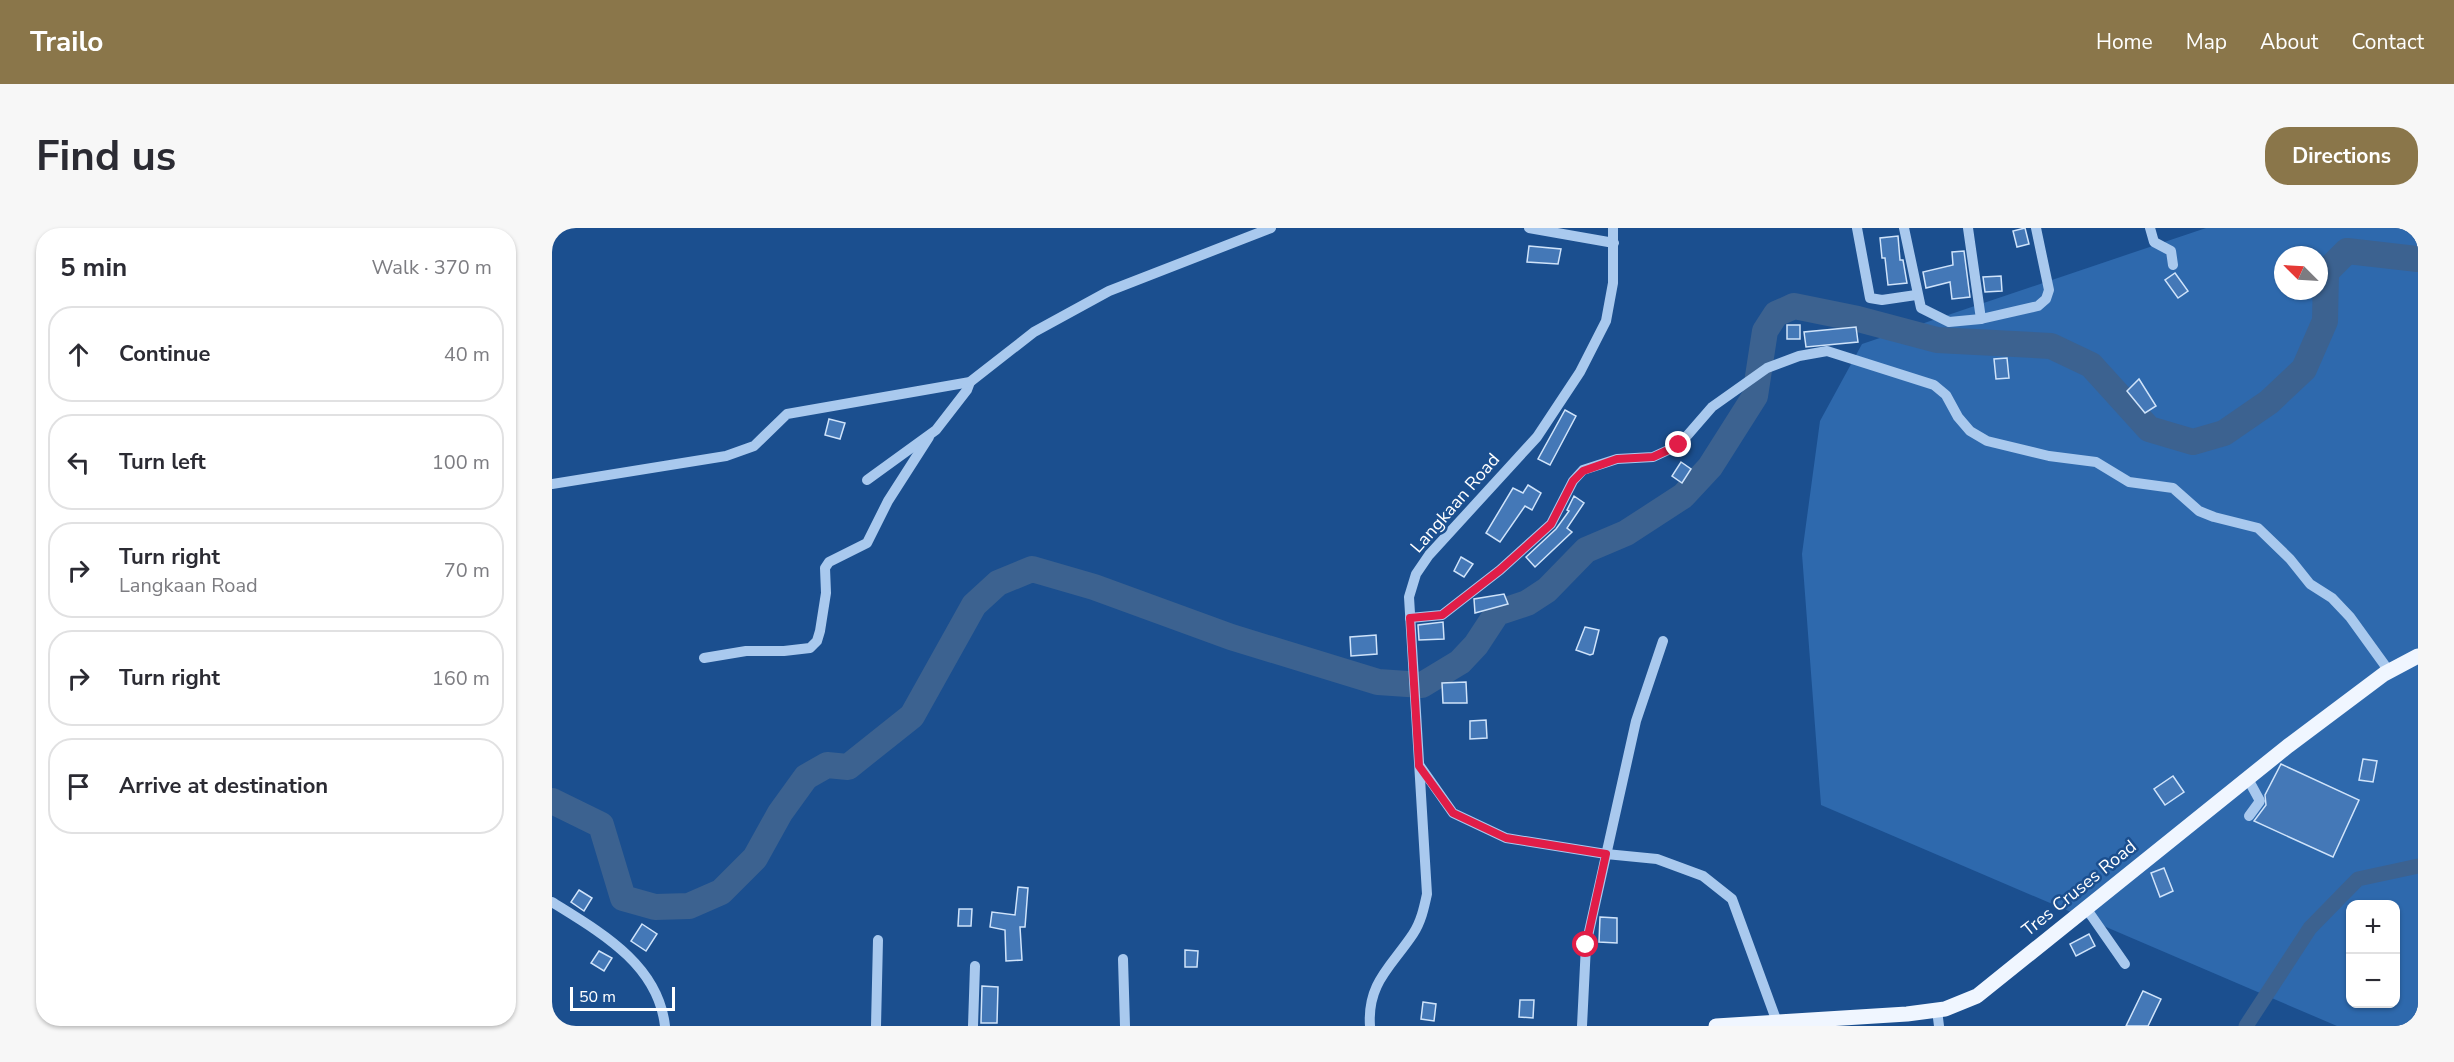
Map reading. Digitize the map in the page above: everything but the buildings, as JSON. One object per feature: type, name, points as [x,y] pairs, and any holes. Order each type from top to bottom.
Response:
[{"type":"main road","name":"Tres Cruses Road","points":[[1716,1026],[1937,1010],[1977,996],[2248,779],[2389,671],[2418,656]]},
{"type":"street","points":[[552,484],[726,456],[754,446],[788,414],[970,382],[1034,332],[1109,291],[1271,228]]},
{"type":"street","points":[[1529,228],[1614,243]]},
{"type":"street","name":"Langkaan Road","points":[[1370,1026],[1369,1005],[1382,974],[1414,933],[1423,913],[1427,894],[1411,656],[1409,597],[1416,574],[1429,555],[1537,437],[1580,372],[1606,321],[1612,283],[1613,228]]},
{"type":"street","points":[[1857,228],[1870,298],[1882,300],[1916,295]]},
{"type":"street","points":[[1904,228],[1916,295],[1921,308],[1949,322],[1981,319],[2038,306],[2046,299],[2049,290],[2036,228]]},
{"type":"street","points":[[1968,228],[1981,319]]},
{"type":"street","points":[[2150,228],[2154,243],[2170,251],[2173,264]]},
{"type":"street","points":[[1410,618],[1442,615],[1500,570],[1551,524],[1573,481],[1583,471],[1617,459],[1653,457],[1679,445],[1712,406],[1767,368],[1799,356],[1827,351],[1934,386],[1946,395],[1958,417],[1970,430],[1987,441],[2049,456],[2096,462],[2129,482],[2173,488],[2199,511],[2214,518],[2259,528],[2283,551],[2310,584],[2332,598],[2350,617],[2389,671]]},
{"type":"street","points":[[704,658],[746,651],[810,648],[817,641],[826,593],[825,568],[829,562],[867,543],[888,501],[929,437],[967,390],[970,382]]},
{"type":"street","points":[[867,480],[929,437]]},
{"type":"street","points":[[1582,1026],[1586,945],[1636,721],[1663,641]]},
{"type":"street","points":[[1419,766],[1453,813],[1506,838],[1606,854],[1657,859],[1703,876],[1732,899],[1777,1022]]},
{"type":"street","points":[[2248,779],[2260,801],[2249,816]]},
{"type":"street","points":[[552,902],[600,931],[638,965],[654,988],[663,1011],[665,1026]]},
{"type":"street","points":[[2086,908],[2125,964]]},
{"type":"street","points":[[876,1026],[878,940]]},
{"type":"street","points":[[1123,959],[1125,1026]]},
{"type":"street","points":[[973,1026],[975,966]]},
{"type":"street","points":[[1937,1010],[1939,1026]]},
{"type":"shaded area","points":[[2206,228],[2418,228],[2418,1026],[2337,1026],[1821,805],[1802,554],[1820,421],[1862,344]]},
{"type":"waterway","points":[[552,801],[601,825],[623,898],[655,907],[689,906],[721,892],[755,858],[780,813],[806,777],[827,765],[848,767],[912,716],[974,605],[998,583],[1032,569],[1094,587],[1231,637],[1378,682],[1422,685],[1460,662],[1476,645],[1497,613],[1527,603],[1547,590],[1586,550],[1626,533],[1683,496],[1710,467],[1755,396],[1765,331],[1776,314],[1794,306],[1858,319],[1937,340],[2051,346],[2091,365],[2149,429],[2193,442],[2224,433],[2269,402],[2304,369],[2325,321],[2326,272],[2347,251],[2418,259]]},
{"type":"waterway","points":[[2246,1026],[2310,928],[2358,879],[2418,866]]},
{"type":"route","points":[[1586,945],[1606,854],[1506,838],[1453,813],[1419,766],[1410,618],[1442,615],[1500,570],[1551,524],[1573,481],[1583,471],[1597,464],[1617,459],[1653,457],[1679,445]]}]
